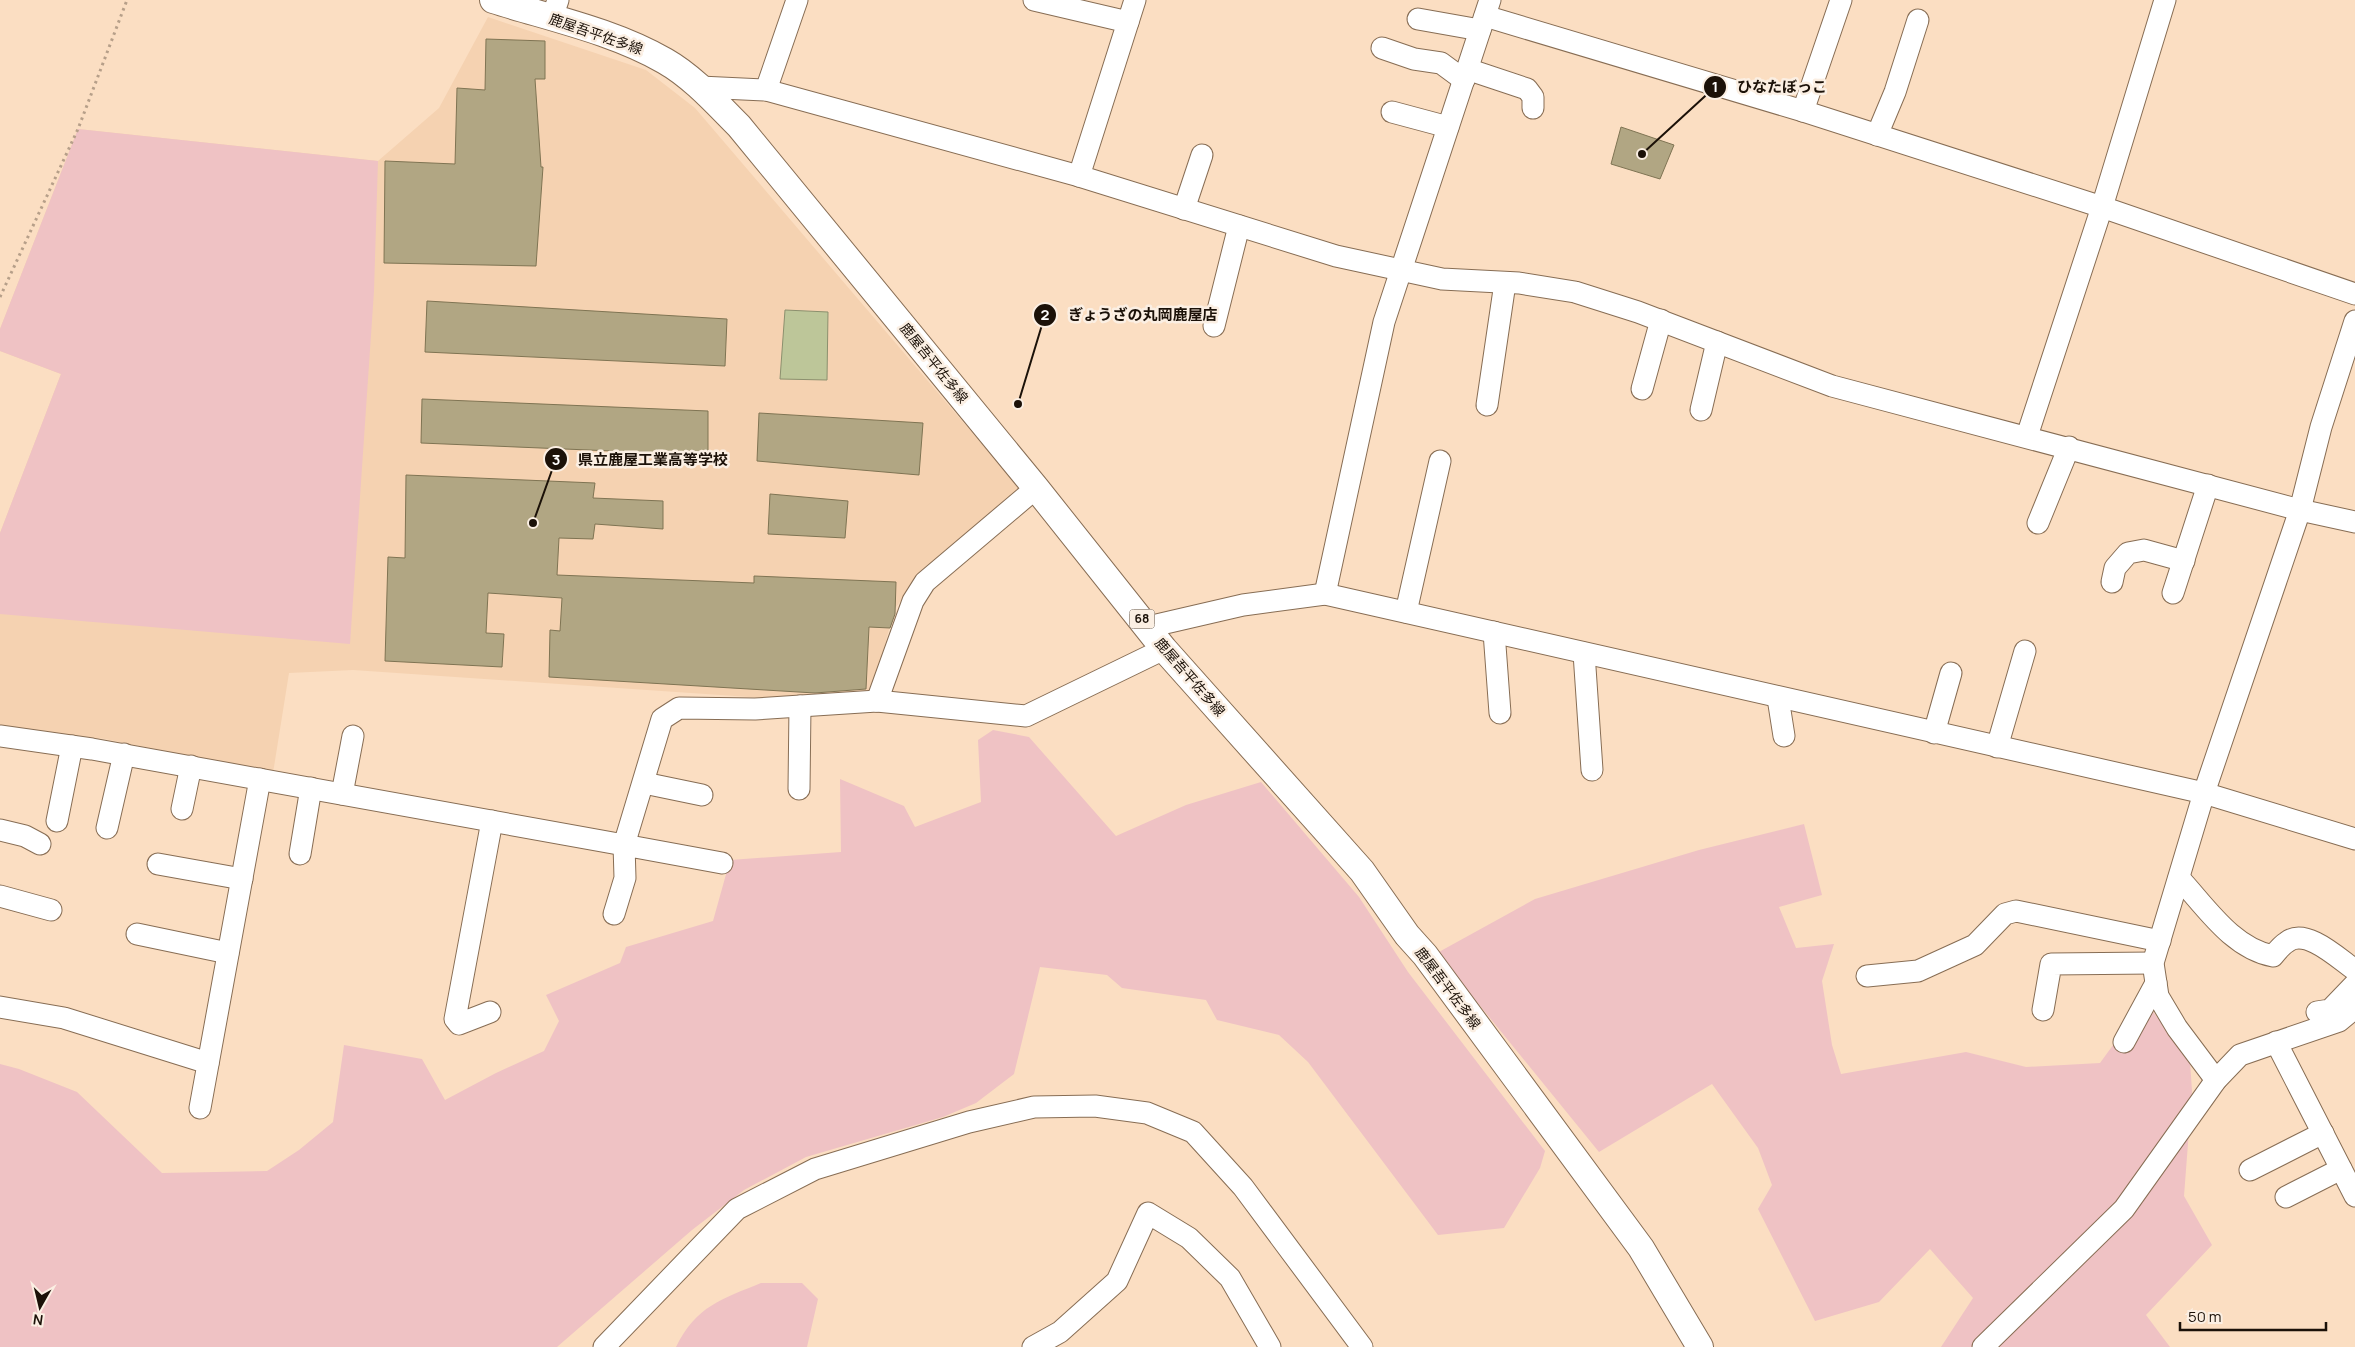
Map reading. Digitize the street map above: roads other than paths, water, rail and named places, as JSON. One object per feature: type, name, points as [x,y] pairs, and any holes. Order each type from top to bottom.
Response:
[{"type":"main road","name":"鹿屋吾平佐多線","points":[[493,0],[555,9],[630,43],[666,62],[700,87],[739,126],[1036,488],[1148,626],[1164,649],[1362,872],[1641,1248],[1700,1347]]},
{"type":"street","points":[[766,90],[797,0]]},
{"type":"street","points":[[1034,0],[1128,22]]},
{"type":"street","points":[[1079,176],[1135,0]]},
{"type":"street","points":[[1803,111],[1841,0]]},
{"type":"street","points":[[2027,436],[2102,207],[2165,0]]},
{"type":"street","points":[[1325,594],[1384,322],[1485,15]]},
{"type":"street","points":[[1418,19],[1485,15],[1803,111],[2102,207],[2355,294]]},
{"type":"street","points":[[1877,135],[1895,92],[1918,20]]},
{"type":"street","points":[[1382,48],[1414,59],[1441,63],[1465,74],[1527,89],[1533,97],[1533,108]]},
{"type":"street","points":[[700,87],[766,90],[1079,176],[1336,256],[1442,279],[1505,283],[1575,292],[1660,320],[1832,386],[2027,436],[2300,510],[2355,522]]},
{"type":"street","points":[[1392,112],[1448,127]]},
{"type":"street","points":[[1184,209],[1202,155]]},
{"type":"street","points":[[1214,326],[1239,226]]},
{"type":"street","points":[[1487,405],[1505,283]]},
{"type":"street","points":[[1642,388],[1660,320]]},
{"type":"street","points":[[2124,1042],[2154,973],[2160,941],[2204,793],[2300,510],[2321,427],[2355,321]]},
{"type":"street","points":[[1701,410],[1717,342]]},
{"type":"street","points":[[2038,523],[2068,448]]},
{"type":"street","points":[[1406,612],[1440,461]]},
{"type":"street","points":[[2173,593],[2208,485]]},
{"type":"street","points":[[877,701],[913,601],[925,582],[1036,488]]},
{"type":"street","points":[[2112,582],[2115,568],[2128,553],[2144,550],[2184,561]]},
{"type":"street","points":[[1148,626],[1243,605],[1325,594],[2204,793],[2355,839]]},
{"type":"street","points":[[1494,632],[1500,713]]},
{"type":"street","points":[[614,914],[624,878],[624,845],[662,719],[679,708],[755,709],[877,701],[1026,716],[1164,649]]},
{"type":"street","points":[[1996,747],[2025,652]]},
{"type":"street","points":[[1584,653],[1592,770]]},
{"type":"street","points":[[1934,733],[1950,673]]},
{"type":"street","points":[[1778,698],[1784,736]]},
{"type":"street","points":[[799,789],[800,706]]},
{"type":"street","points":[[0,736],[124,754],[722,863]]},
{"type":"street","points":[[342,794],[353,736]]},
{"type":"street","points":[[57,821],[72,746]]},
{"type":"street","points":[[108,828],[124,754]]},
{"type":"street","points":[[182,809],[191,766]]},
{"type":"street","points":[[200,1108],[260,779]]},
{"type":"street","points":[[644,783],[702,796]]},
{"type":"street","points":[[300,854],[311,788]]},
{"type":"street","points":[[490,1012],[459,1024],[455,1019],[492,821]]},
{"type":"street","points":[[0,830],[24,836],[40,844]]},
{"type":"street","points":[[158,864],[242,879]]},
{"type":"street","points":[[2179,878],[2235,940],[2260,953],[2273,956],[2288,941],[2297,937],[2309,938],[2355,970]]},
{"type":"street","points":[[0,896],[51,910]]},
{"type":"street","points":[[1867,976],[1918,971],[1975,944],[2005,914],[2016,911],[2160,941]]},
{"type":"street","points":[[137,934],[228,953]]},
{"type":"street","points":[[2043,1010],[2051,964],[2154,973]]},
{"type":"street","points":[[2154,973],[2158,996],[2177,1028],[2216,1080]]},
{"type":"street","points":[[2317,1012],[2330,1010],[2355,984]]},
{"type":"street","points":[[0,1007],[64,1018],[208,1063]]},
{"type":"street","points":[[1983,1347],[2124,1209],[2216,1080],[2240,1055],[2339,1021],[2355,1008]]},
{"type":"street","points":[[2276,1042],[2355,1196]]},
{"type":"street","points":[[604,1347],[737,1209],[815,1169],[968,1122],[1034,1107],[1077,1106],[1147,1113],[1193,1132],[1242,1187],[1362,1347]]},
{"type":"street","points":[[2250,1170],[2323,1133]]},
{"type":"street","points":[[2286,1197],[2341,1169]]},
{"type":"street","points":[[1033,1347],[1060,1332],[1117,1281],[1148,1213],[1189,1238],[1230,1278],[1270,1347]]},
{"type":"place","name":"ひなたぼっこ","points":[[1642,154]]},
{"type":"place","name":"ぎょうざの丸岡鹿屋店","points":[[1018,404]]},
{"type":"place","name":"県立鹿屋工業高等学校","points":[[533,523]]}]
